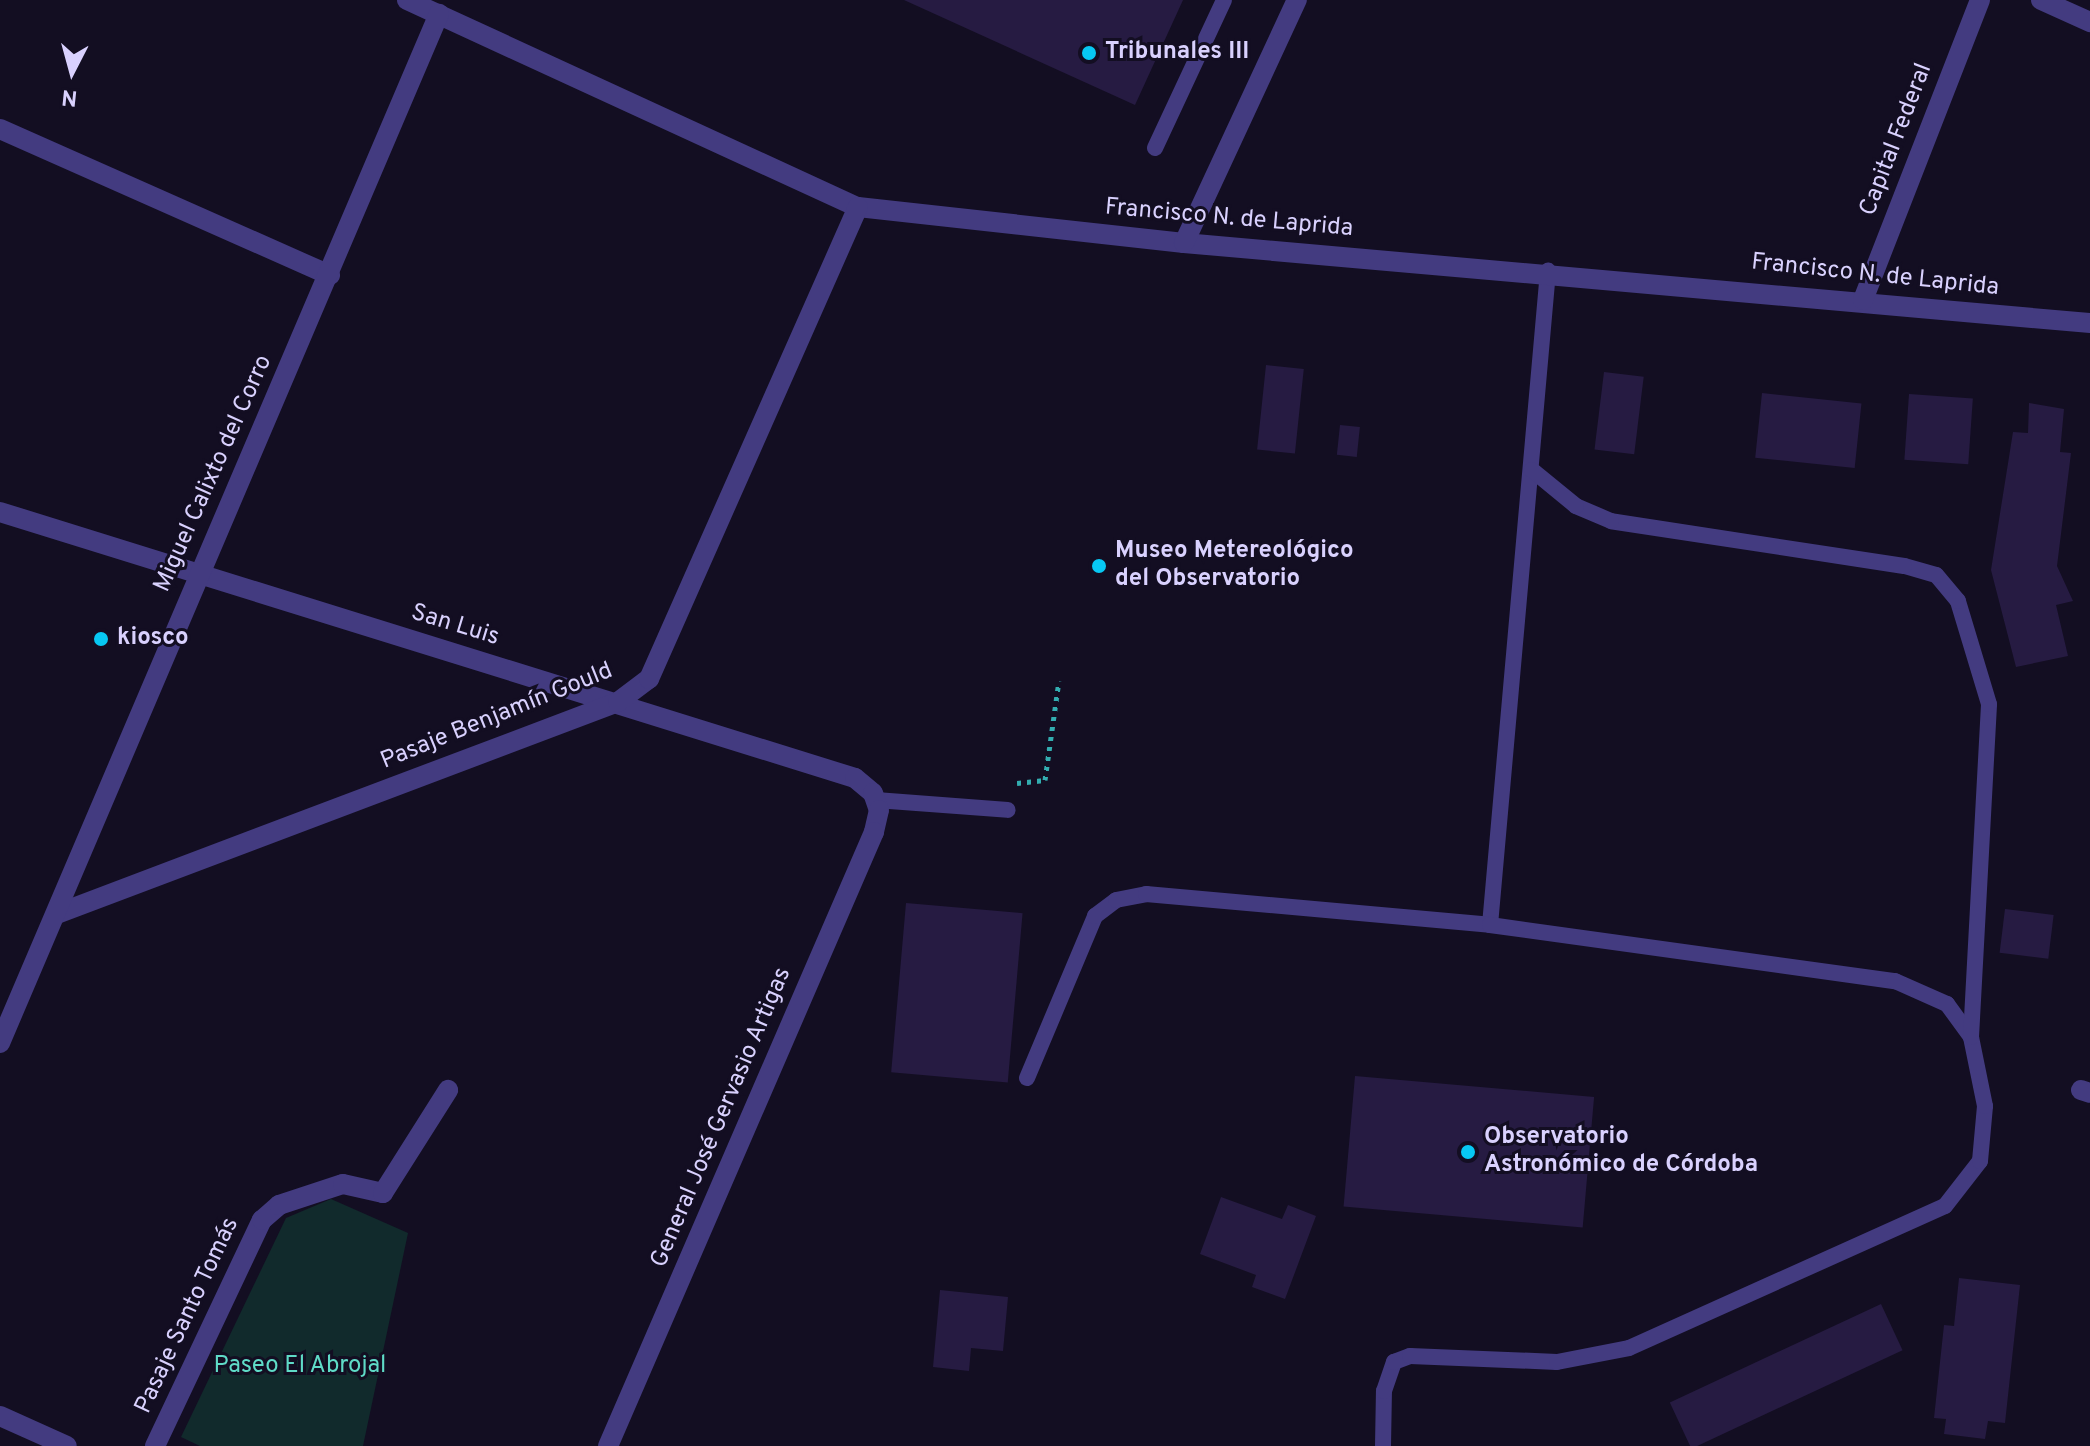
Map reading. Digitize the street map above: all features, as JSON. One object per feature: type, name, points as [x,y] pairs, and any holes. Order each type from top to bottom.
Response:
[{"type":"street","name":"Francisco N. de Laprida","points":[[407,0],[858,207],[1184,243],[1548,271],[2090,323]]},
{"type":"street","points":[[1184,243],[1297,0]]},
{"type":"street","name":"Capital Federal","points":[[1863,300],[1980,0]]},
{"type":"street","points":[[2041,0],[2090,22]]},
{"type":"street","name":"Miguel Calixto del Corro","points":[[0,1043],[57,914],[197,575],[330,275],[439,14]]},
{"type":"street","points":[[0,129],[330,275]]},
{"type":"street","name":"Pasaje Benjamín Gould","points":[[57,914],[618,702],[658,670],[858,207]]},
{"type":"street","name":"San Luis","points":[[0,512],[855,778],[878,805]]},
{"type":"street","name":"General José Gervasio Artigas","points":[[608,1446],[878,805]]},
{"type":"street","name":"Pasaje Santo Tomás","points":[[155,1446],[262,1220],[279,1205],[343,1184],[383,1193],[448,1090]]},
{"type":"street","points":[[0,1416],[67,1446]]},
{"type":"lane","points":[[1155,148],[1224,0]]},
{"type":"lane","points":[[1490,925],[1548,271]]},
{"type":"lane","points":[[1383,1446],[1384,1391],[1394,1362],[1410,1356],[1597,1358],[1853,1252],[1945,1206],[1980,1161],[1985,1106],[1971,1037],[1989,704],[1958,601],[1936,575],[1904,566],[1611,521],[1576,506],[1532,470]]},
{"type":"lane","points":[[878,805],[1008,810]]},
{"type":"lane","points":[[1027,1078],[1095,916],[1116,900],[1146,894],[1490,925],[1895,981],[1947,1004],[1971,1037]]},
{"type":"path","points":[[1007,783],[1045,780],[1059,681]]},
{"type":"green space","name":"Paseo El Abrojal","points":[[331,1199],[408,1233],[363,1446],[200,1446],[181,1437],[286,1218]]},
{"type":"building","name":"Tribunales III","points":[[904,0],[1183,0],[1135,105]]},
{"type":"building","points":[[1266,365],[1304,369],[1295,454],[1257,450]]},
{"type":"building","points":[[1604,372],[1644,377],[1634,454],[1594,449]]},
{"type":"building","points":[[1762,393],[1861,403],[1855,468],[1755,458]]},
{"type":"building","points":[[1909,394],[1973,398],[1968,464],[1904,460]]},
{"type":"building","points":[[2029,403],[2064,409],[2060,452],[2071,453],[2057,566],[2073,601],[2056,605],[2068,656],[2016,667],[1991,570],[2013,432],[2028,433]]},
{"type":"building","points":[[1340,425],[1360,427],[1357,457],[1337,455]]},
{"type":"building","points":[[906,903],[1023,913],[1008,1083],[891,1072]]},
{"type":"building","points":[[2005,909],[2054,915],[2048,959],[2000,953]]},
{"type":"building","name":"Observatorio Astronómico de Córdoba","points":[[1355,1076],[1594,1097],[1583,1227],[1344,1207]]},
{"type":"building","points":[[1221,1197],[1282,1219],[1288,1205],[1316,1216],[1285,1299],[1252,1287],[1256,1275],[1200,1254]]},
{"type":"building","points":[[1959,1278],[2020,1285],[2005,1423],[1988,1421],[1985,1439],[1944,1434],[1946,1419],[1934,1418],[1944,1325],[1954,1326]]},
{"type":"building","points":[[940,1290],[1008,1297],[1003,1351],[971,1348],[969,1371],[933,1367]]},
{"type":"building","points":[[1881,1304],[1903,1350],[1697,1446],[1690,1446],[1670,1402]]},
{"type":"place","name":"Tribunales III","points":[[1089,53]]},
{"type":"place","name":"Museo Metereológico del Observatorio","points":[[1099,566]]},
{"type":"place","name":"kiosco","points":[[101,639]]},
{"type":"place","name":"Observatorio Astronómico de Córdoba","points":[[1468,1152]]}]
